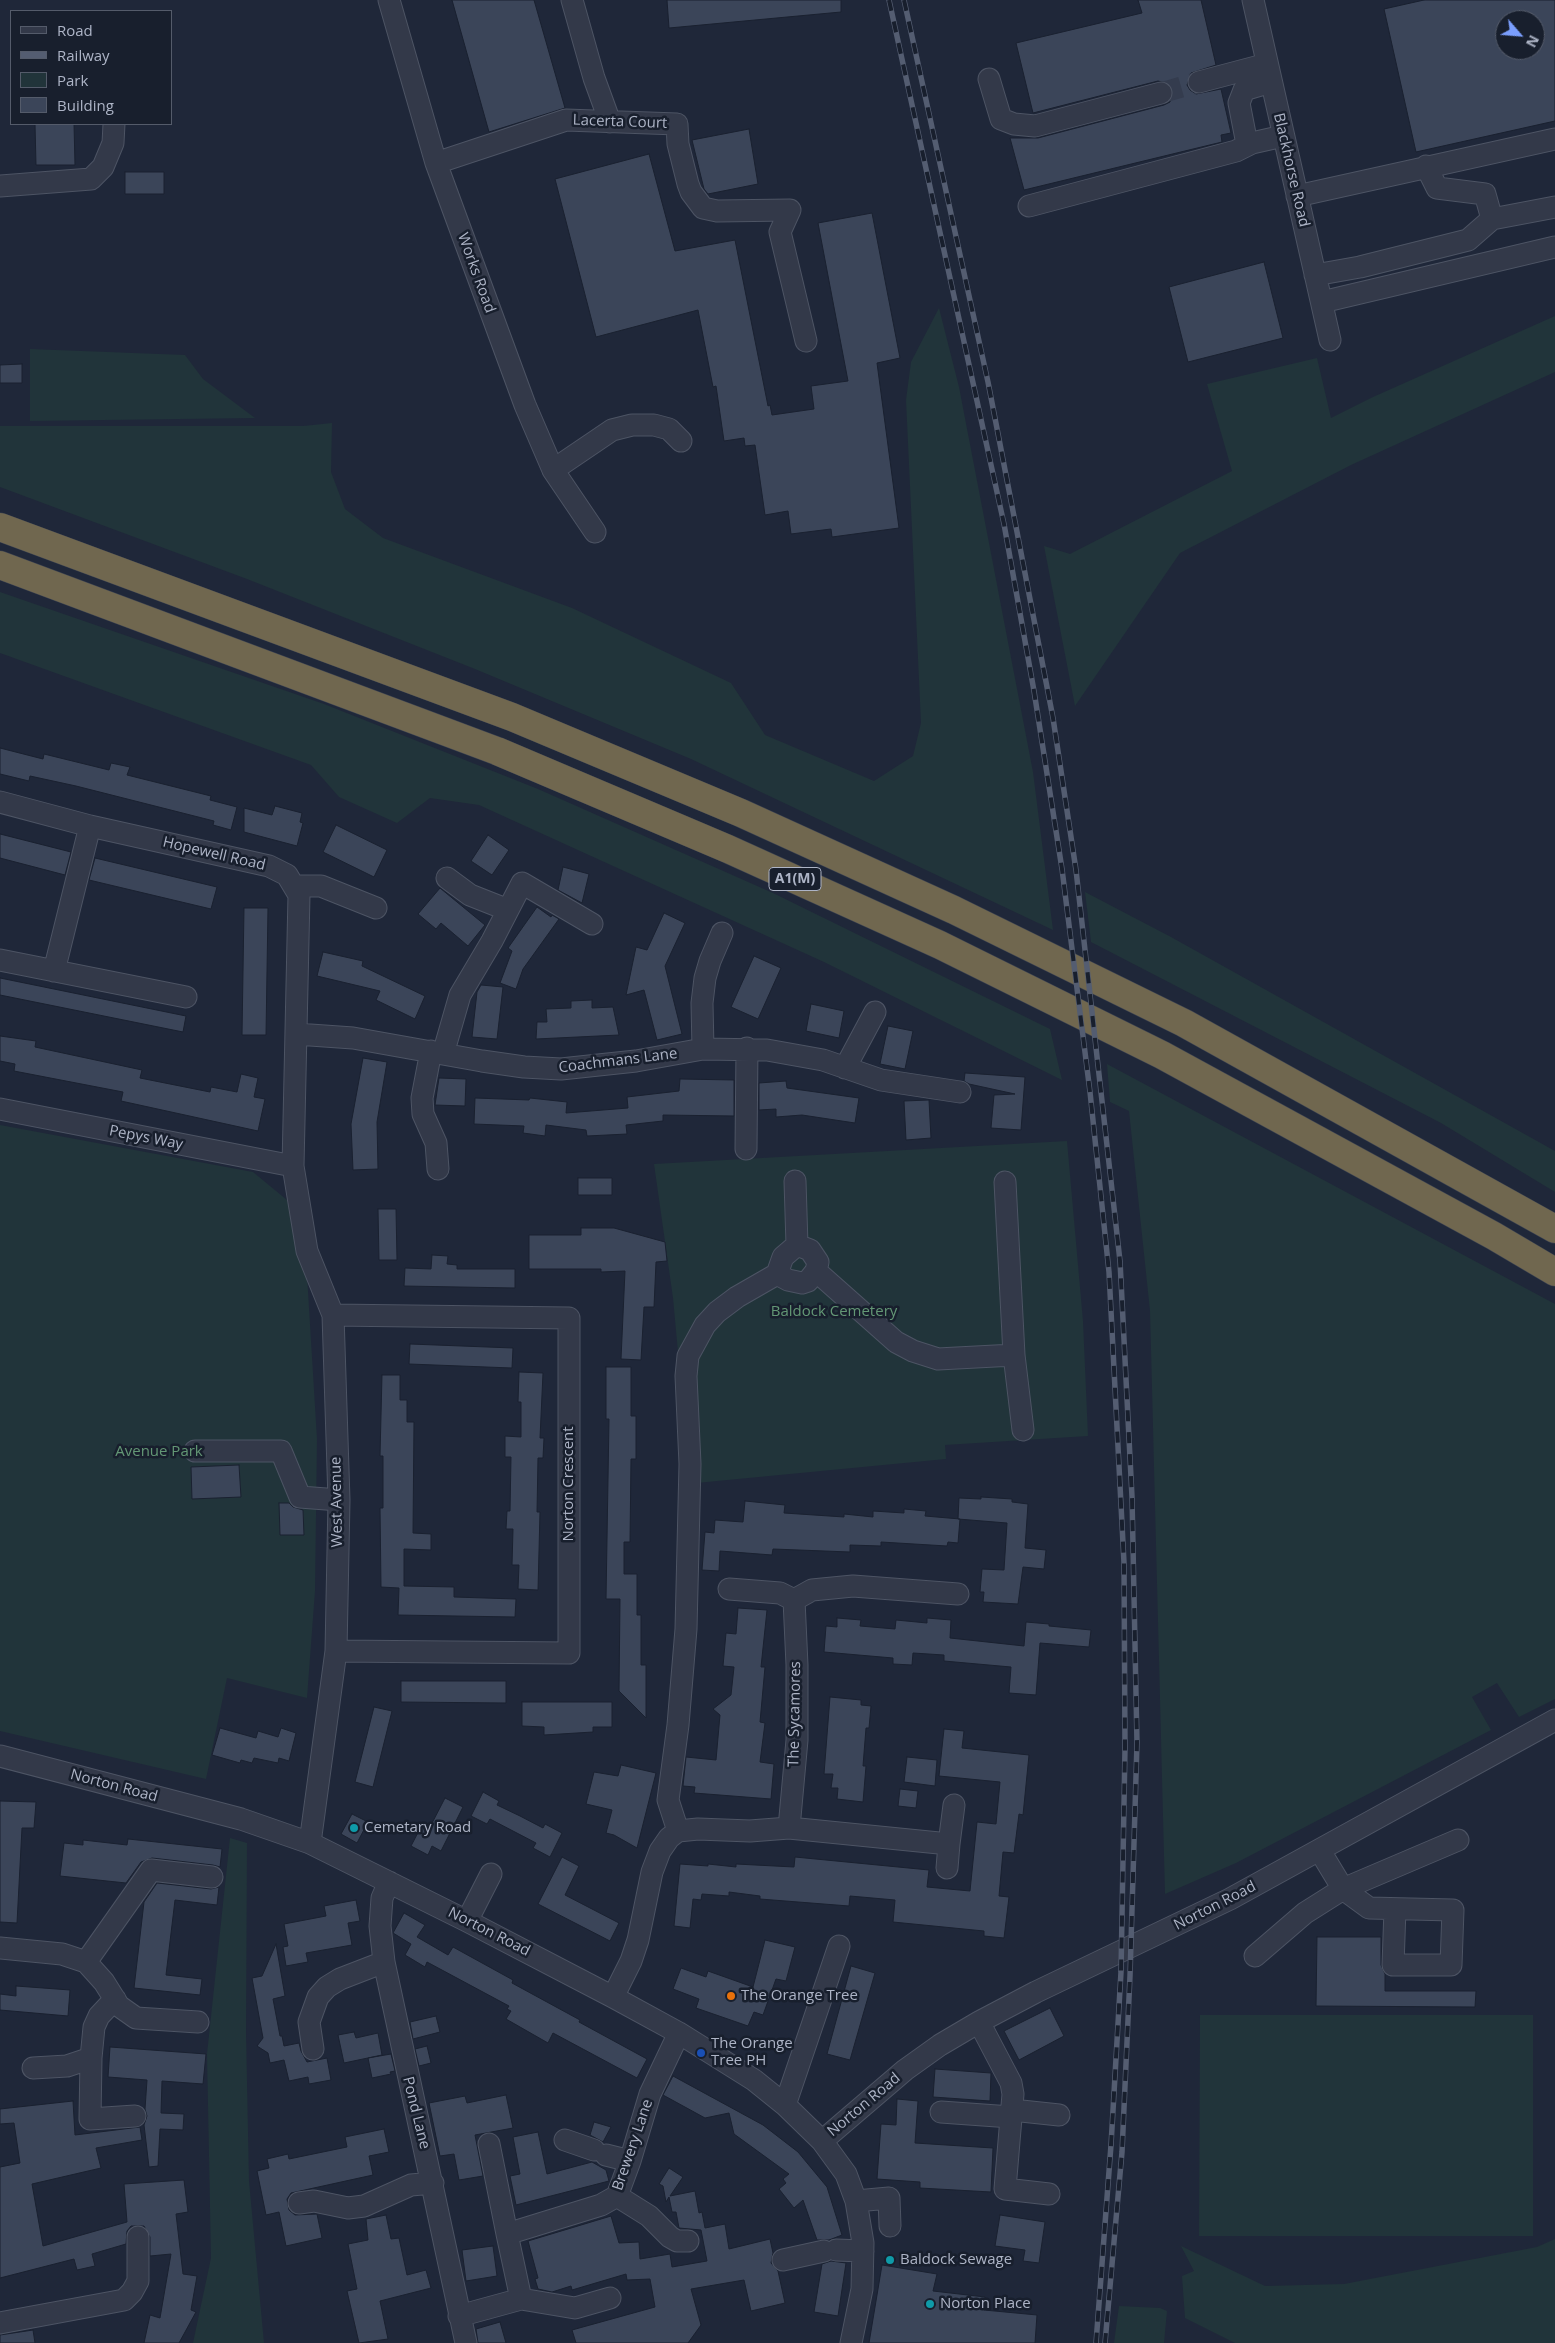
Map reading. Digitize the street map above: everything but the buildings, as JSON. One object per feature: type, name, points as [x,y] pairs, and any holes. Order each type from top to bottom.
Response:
[{"type":"highway","name":"A1(M)","points":[[0,527],[512,717],[741,813],[954,910],[1184,1023],[1555,1229]]},
{"type":"highway","name":"A1(M)","points":[[0,565],[497,751],[728,849],[932,941],[1162,1055],[1494,1236],[1555,1272]]},
{"type":"street","name":"Works Road","points":[[389,0],[436,163],[524,405],[553,470],[595,532]]},
{"type":"street","points":[[572,0],[594,78],[610,122]]},
{"type":"street","name":"Blackhorse Road","points":[[1253,0],[1330,340]]},
{"type":"street","points":[[1199,82],[1269,73]]},
{"type":"street","points":[[1252,143],[1246,139],[1239,103],[1244,90],[1269,73]]},
{"type":"street","points":[[989,79],[1001,119],[1014,124],[1035,126],[1162,93]]},
{"type":"street","name":"Lacerta Court","points":[[436,163],[566,120],[677,124],[678,144],[688,184],[691,192],[703,208],[717,211],[790,210],[780,232],[806,341]]},
{"type":"street","points":[[0,186],[91,179],[103,167],[112,143],[114,125]]},
{"type":"street","points":[[1030,206],[1236,151],[1252,143],[1283,136]]},
{"type":"street","points":[[1297,196],[1555,139]]},
{"type":"street","points":[[1426,166],[1437,188],[1485,194],[1492,219]]},
{"type":"street","points":[[1315,275],[1360,267],[1468,240],[1492,219],[1555,207]]},
{"type":"street","points":[[1322,302],[1555,247]]},
{"type":"street","points":[[553,470],[612,430],[632,425],[654,425],[669,429],[682,441]]},
{"type":"street","name":"Hopewell Road","points":[[0,802],[90,826],[269,866],[287,875],[295,886]]},
{"type":"street","points":[[54,971],[90,826]]},
{"type":"street","points":[[447,878],[470,895],[508,910]]},
{"type":"street","points":[[438,1169],[436,1143],[423,1114],[422,1098],[437,1052],[460,994],[522,883],[592,924]]},
{"type":"street","points":[[293,1166],[299,904],[295,886],[321,886],[376,908]]},
{"type":"street","points":[[703,1049],[702,1003],[705,978],[722,933]]},
{"type":"street","points":[[0,960],[186,997]]},
{"type":"street","points":[[845,1068],[875,1012]]},
{"type":"street","name":"Coachmans Lane","points":[[296,1034],[353,1038],[524,1067],[561,1069],[636,1061],[703,1049],[747,1048],[795,1055],[881,1080],[960,1092]]},
{"type":"street","points":[[746,1149],[747,1048]]},
{"type":"street","name":"Pepys Way","points":[[0,1109],[293,1166]]},
{"type":"street","name":"West Avenue","points":[[293,1166],[307,1250],[333,1315],[339,1500],[336,1651],[310,1842]]},
{"type":"street","points":[[678,1832],[668,1800],[678,1725],[686,1629],[690,1464],[686,1376],[688,1356],[705,1325],[717,1312],[737,1296],[777,1274],[784,1257],[797,1245],[795,1181]]},
{"type":"street","points":[[1005,1182],[1014,1354],[1023,1430]]},
{"type":"street","points":[[777,1274],[788,1280],[802,1283],[808,1281],[816,1271],[818,1262],[810,1250],[797,1245]]},
{"type":"street","points":[[816,1271],[896,1342],[913,1351],[938,1359],[1014,1354]]},
{"type":"street","name":"Norton Crescent","points":[[333,1315],[569,1318],[569,1653],[336,1651]]},
{"type":"street","points":[[195,1451],[281,1451],[300,1497],[339,1500]]},
{"type":"street","points":[[730,1589],[780,1593],[794,1600],[812,1590],[853,1586],[958,1594]]},
{"type":"street","name":"The Sycamores","points":[[789,1828],[798,1740],[794,1600]]},
{"type":"street","name":"Norton Road","points":[[0,1756],[241,1820],[310,1842],[467,1921],[679,2032],[719,2056],[785,2105],[822,2141],[905,2070],[940,2045],[979,2022],[1036,1992],[1178,1925],[1320,1851],[1349,1831],[1555,1720]]},
{"type":"street","points":[[947,1868],[954,1805]]},
{"type":"street","points":[[614,1997],[638,1940],[652,1872],[660,1851],[669,1838],[678,1832],[698,1829],[750,1831],[789,1828],[949,1844]]},
{"type":"street","points":[[1255,1956],[1305,1913],[1343,1889],[1458,1840]]},
{"type":"street","points":[[1320,1851],[1343,1889],[1369,1908],[1395,1909]]},
{"type":"street","points":[[86,1962],[151,1870],[212,1876]]},
{"type":"street","points":[[467,1921],[491,1874]]},
{"type":"street","name":"Pond Lane","points":[[389,1882],[382,1898],[380,1926],[384,1962],[405,2067],[433,2183],[466,2343]]},
{"type":"street","points":[[785,2105],[839,1946]]},
{"type":"street","points":[[0,1948],[62,1954],[86,1962],[104,1982],[114,1999],[126,2013],[136,2018],[198,2022]]},
{"type":"street","points":[[313,2049],[309,2022],[318,1997],[327,1987],[340,1979],[384,1962]]},
{"type":"street","points":[[114,1999],[99,2016],[94,2027],[91,2058],[90,2118],[135,2116]]},
{"type":"street","points":[[979,2022],[1011,2083],[1013,2094],[1005,2189],[1049,2194]]},
{"type":"street","name":"Brewery Lane","points":[[507,2234],[601,2205],[616,2196],[630,2161],[650,2094],[679,2032]]},
{"type":"street","points":[[34,2068],[67,2066],[91,2058]]},
{"type":"street","points":[[941,2112],[1059,2115]]},
{"type":"street","points":[[565,2140],[600,2153],[630,2161]]},
{"type":"street","points":[[822,2141],[846,2174],[862,2221],[862,2289],[851,2343]]},
{"type":"street","points":[[489,2144],[521,2299]]},
{"type":"street","points":[[299,2203],[314,2201],[348,2208],[364,2206],[411,2185],[433,2183]]},
{"type":"street","points":[[616,2196],[645,2213],[670,2237],[677,2241],[688,2241]]},
{"type":"street","points":[[856,2201],[890,2198],[890,2226]]},
{"type":"street","points":[[0,2323],[124,2300],[132,2292],[138,2281],[138,2237]]},
{"type":"street","points":[[783,2260],[830,2250],[863,2251]]},
{"type":"street","points":[[459,2316],[521,2299],[575,2308],[610,2298]]},
{"type":"green space","points":[[939,308],[959,387],[1033,772],[1053,930],[691,759],[475,669],[247,579],[0,487],[0,426],[303,426],[332,423],[331,472],[345,509],[383,538],[572,608],[731,683],[765,735],[874,781],[913,756],[921,723],[906,400],[911,362]]},
{"type":"green space","points":[[1555,316],[1555,372],[1351,465],[1180,553],[1075,706],[1044,546],[1070,554],[1232,471],[1207,384],[1317,358],[1331,418],[1373,397]]},
{"type":"green space","points":[[30,349],[185,355],[203,379],[255,418],[30,421]]},
{"type":"green space","points":[[0,592],[324,704],[538,789],[773,893],[1050,1029],[1062,1080],[824,962],[479,805],[430,798],[397,823],[339,797],[311,765],[0,653]]},
{"type":"green space","points":[[1085,892],[1171,937],[1555,1151],[1555,1192],[1441,1123],[1091,942]]},
{"type":"green space","points":[[1107,1064],[1555,1304],[1555,1699],[1519,1717],[1497,1683],[1472,1697],[1491,1730],[1236,1863],[1165,1894],[1150,1311],[1129,1111],[1110,1102]]},
{"type":"green space","name":"Avenue Park","points":[[0,1125],[253,1172],[287,1200],[307,1275],[317,1439],[315,1591],[307,1698],[227,1678],[206,1779],[0,1731]]},
{"type":"green space","name":"Baldock Cemetery","points":[[1067,1141],[1083,1321],[1088,1436],[945,1445],[946,1459],[686,1484],[680,1374],[673,1298],[654,1164]]},
{"type":"green space","points":[[230,1838],[247,1843],[246,2031],[249,2181],[264,2343],[193,2343],[211,2258],[207,2054]]},
{"type":"green space","points":[[1200,2015],[1533,2015],[1533,2236],[1199,2236]]},
{"type":"green space","points":[[1555,2239],[1555,2343],[1235,2343],[1185,2318],[1182,2276],[1194,2271],[1181,2246],[1265,2286],[1344,2284],[1537,2247]]},
{"type":"green space","points":[[1119,2306],[1160,2308],[1167,2311],[1164,2343],[1114,2343]]},
{"type":"tunnel","points":[[1161,93],[1199,82]]},
{"type":"railway","points":[[889,0],[1004,524],[1034,691],[1062,869],[1090,1092],[1109,1272],[1124,1563],[1125,1748],[1121,1972],[1111,2145],[1096,2343]]},
{"type":"railway","points":[[904,0],[988,382],[1053,718],[1076,870],[1120,1261],[1132,1497],[1137,1743],[1130,1976],[1122,2152],[1105,2343]]},
{"type":"place","name":"Cemetary Road","points":[[354,1828]]},
{"type":"place","name":"The Orange Tree","points":[[731,1996]]},
{"type":"place","name":"The Orange Tree PH","points":[[701,2053]]},
{"type":"place","name":"Baldock Sewage","points":[[890,2260]]},
{"type":"place","name":"Norton Place","points":[[930,2304]]}]
